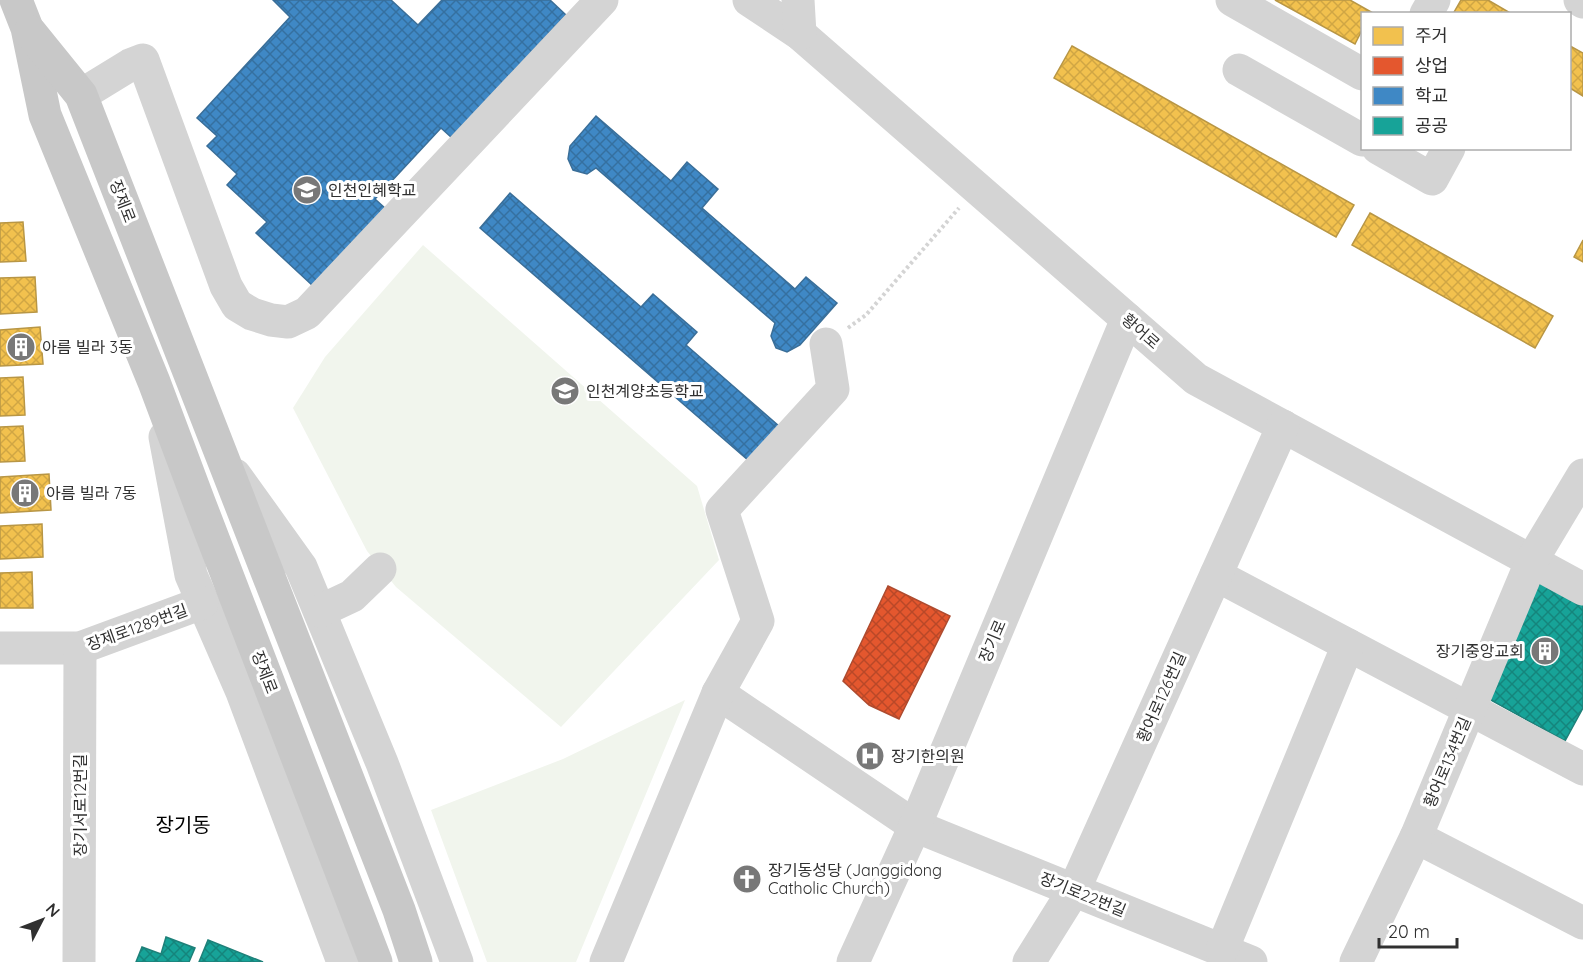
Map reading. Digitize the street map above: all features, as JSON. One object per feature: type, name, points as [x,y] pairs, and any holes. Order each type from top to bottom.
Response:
[{"type":"main road","name":"장제로","points":[[21,14],[81,95],[399,910],[416,962]]},
{"type":"main road","name":"장제로","points":[[21,14],[45,115],[154,382],[376,962]]},
{"type":"street","points":[[81,95],[130,64],[143,60],[226,286],[237,305],[252,314],[288,322],[307,313],[602,0]]},
{"type":"street","name":"황어로","points":[[749,0],[800,34],[1196,379],[1583,589]]},
{"type":"street","points":[[798,0],[800,34]]},
{"type":"street","points":[[1232,0],[1361,73]]},
{"type":"street","points":[[1239,70],[1361,139]]},
{"type":"street","points":[[1381,150],[1432,179],[1448,150]]},
{"type":"street","name":"장기로","points":[[853,962],[915,826],[1127,319]]},
{"type":"street","points":[[606,962],[718,693],[758,621],[722,510],[833,389],[826,344]]},
{"type":"street","name":"장제로","points":[[154,382],[191,575],[242,692],[343,962]]},
{"type":"street","name":"황어로126번길","points":[[1029,962],[1074,890],[1283,426]]},
{"type":"street","name":"장제로","points":[[221,455],[301,567],[387,774],[457,962]]},
{"type":"street","name":"황어로134번길","points":[[1356,962],[1416,837],[1532,560],[1583,475]]},
{"type":"street","points":[[320,611],[352,596],[380,569]]},
{"type":"street","points":[[1216,575],[1583,769]]},
{"type":"street","name":"장제로1289번길","points":[[0,648],[80,648],[202,603]]},
{"type":"street","points":[[1237,956],[1348,645]]},
{"type":"street","name":"장기서로12번길","points":[[79,962],[80,648]]},
{"type":"street","name":"장기로22번길","points":[[718,693],[915,826],[1237,956]]},
{"type":"street","points":[[1416,837],[1583,922]]},
{"type":"path","points":[[826,344],[866,315],[976,188]]},
{"type":"shaded area","points":[[423,245],[697,486],[719,560],[561,727],[396,587],[367,551],[293,408],[325,357]]},
{"type":"shaded area","points":[[685,700],[576,962],[487,962],[431,810],[563,759]]},
{"type":"building: 주거","points":[[1275,0],[1350,0],[1371,12],[1361,12],[1361,32],[1355,44]]},
{"type":"building: 주거","points":[[1461,0],[1488,0],[1509,12],[1454,12]]},
{"type":"building: 주거","points":[[1072,46],[1354,205],[1336,237],[1054,78]]},
{"type":"building: 주거","points":[[1571,47],[1583,53],[1583,96],[1571,89]]},
{"type":"building: 주거","points":[[1370,213],[1553,316],[1535,348],[1352,245]]},
{"type":"building: 주거","points":[[23,222],[26,261],[0,262],[0,223]]},
{"type":"building: 주거","points":[[1583,240],[1583,262],[1574,257]]},
{"type":"building: 주거","points":[[35,277],[37,312],[0,314],[0,278]]},
{"type":"building: 주거","name":"아름 빌라 3동","points":[[40,327],[43,364],[0,366],[0,330]]},
{"type":"building: 주거","points":[[23,377],[25,415],[0,416],[0,378]]},
{"type":"building: 주거","points":[[23,426],[25,461],[0,462],[0,427]]},
{"type":"building: 주거","name":"아름 빌라 7동","points":[[49,474],[51,510],[0,513],[0,477]]},
{"type":"building: 주거","points":[[42,524],[43,557],[0,559],[0,526]]},
{"type":"building: 주거","points":[[32,572],[33,608],[0,608],[0,573]]},
{"type":"building: 상업","points":[[888,586],[950,616],[899,719],[869,705],[843,681]]},
{"type":"building: 학교","points":[[273,0],[391,0],[418,25],[442,0],[550,0],[566,15],[452,138],[441,128],[375,199],[386,209],[313,286],[256,233],[267,222],[227,185],[237,174],[207,146],[217,136],[197,118],[290,17]]},
{"type":"building: 학교","points":[[596,116],[671,181],[687,162],[718,189],[702,208],[795,289],[806,277],[837,303],[800,345],[787,352],[776,348],[771,336],[775,323],[596,168],[587,174],[573,170],[568,159],[570,146]]},
{"type":"building: 학교","points":[[510,193],[641,307],[653,294],[697,332],[686,345],[779,426],[749,461],[480,228]]},
{"type":"building: 공공","name":"장기중앙교회","points":[[1537,577],[1583,603],[1583,708],[1565,741],[1487,698]]},
{"type":"building: 공공","points":[[166,937],[195,948],[189,962],[136,962],[142,947],[161,954]]},
{"type":"building: 공공","points":[[208,940],[263,962],[199,962]]},
{"type":"place","name":"인천인혜학교","points":[[307,190]]},
{"type":"place","name":"아름 빌라 3동","points":[[21,347]]},
{"type":"place","name":"인천계양초등학교","points":[[565,391]]},
{"type":"place","name":"아름 빌라 7동","points":[[25,493]]},
{"type":"place","name":"장기중앙교회","points":[[1545,651]]},
{"type":"place","name":"장기한의원","points":[[870,756]]},
{"type":"place","name":"장기동성당 (Janggidong Catholic Church)","points":[[747,879]]},
{"type":"district","name":"장기동","points":[[183,824]]}]
